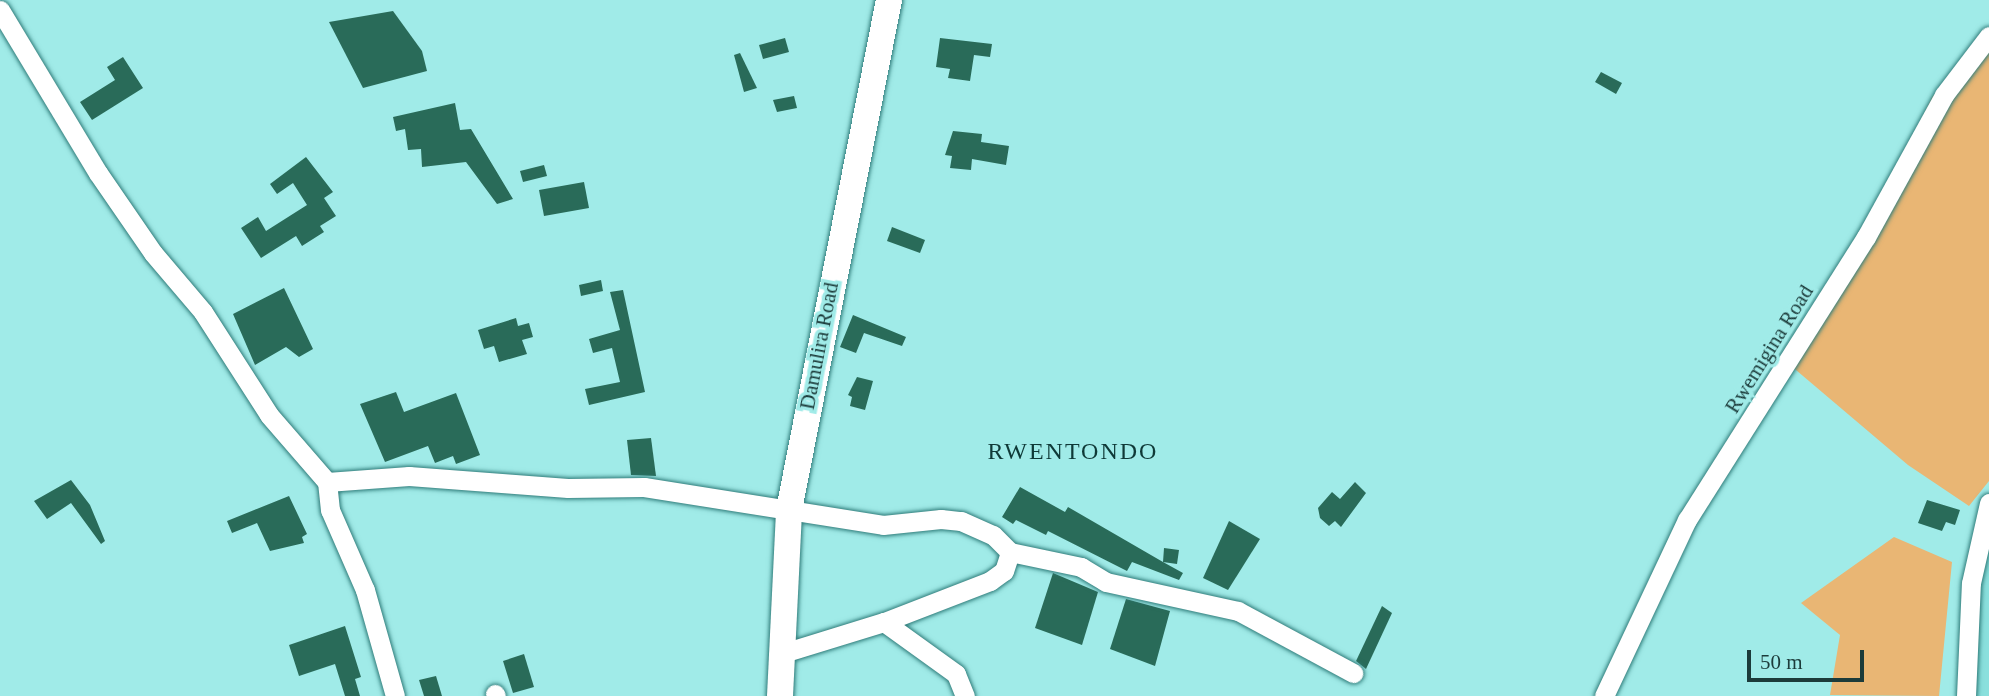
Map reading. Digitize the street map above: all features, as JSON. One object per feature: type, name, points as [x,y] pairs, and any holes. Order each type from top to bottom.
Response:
[{"type":"street","name":"Damulira Road","points":[[780,696],[789,510],[889,0]]},
{"type":"street","points":[[0,10],[98,173],[146,242],[203,312],[269,415],[327,482],[330,510],[365,590],[395,696]]},
{"type":"street","name":"Rwemigina Road","points":[[1604,696],[1687,520],[1866,237],[1944,94],[1989,36]]},
{"type":"street","points":[[327,482],[409,476],[568,488],[644,487],[883,525],[941,519],[961,521],[993,535],[1010,552],[1081,567],[1106,582],[1238,611],[1353,673]]},
{"type":"street","points":[[1966,696],[1971,583],[1989,503]]},
{"type":"street","points":[[780,654],[884,622],[990,581],[1004,571],[1010,552]]},
{"type":"street","points":[[884,622],[956,674],[965,696]]},
{"type":"shaded area","points":[[1989,34],[1989,481],[1969,506],[1908,465],[1783,359],[1890,183],[1932,97]]},
{"type":"shaded area","points":[[1989,524],[1989,696],[1964,696]]},
{"type":"shaded area","points":[[1894,537],[1952,562],[1939,696],[1830,695],[1840,635],[1801,603]]},
{"type":"building","points":[[393,11],[422,51],[427,71],[363,88],[329,22]]},
{"type":"building","points":[[785,38],[789,52],[763,59],[759,45]]},
{"type":"building","points":[[940,38],[992,44],[990,57],[974,55],[970,81],[948,78],[950,69],[936,67]]},
{"type":"building","points":[[740,53],[757,88],[744,92],[734,55]]},
{"type":"building","points":[[123,57],[143,88],[92,120],[80,102],[115,80],[107,67]]},
{"type":"building","points":[[1601,72],[1622,83],[1616,94],[1595,82]]},
{"type":"building","points":[[794,96],[797,108],[777,112],[773,100]]},
{"type":"building","points":[[455,103],[460,130],[471,129],[513,199],[497,204],[466,162],[422,167],[421,149],[408,150],[405,129],[396,131],[393,117]]},
{"type":"building","points":[[953,131],[982,134],[981,142],[1009,146],[1006,165],[972,159],[971,170],[950,168],[952,156],[945,155]]},
{"type":"building","points":[[306,157],[333,192],[324,198],[336,216],[320,226],[324,232],[302,246],[296,236],[261,258],[241,228],[258,217],[266,231],[307,205],[293,183],[277,194],[270,184]]},
{"type":"building","points":[[544,165],[547,176],[523,182],[520,171]]},
{"type":"building","points":[[584,182],[589,208],[544,216],[539,190]]},
{"type":"building","points":[[892,227],[925,240],[920,253],[887,241]]},
{"type":"building","points":[[601,280],[603,291],[581,296],[579,285]]},
{"type":"building","points":[[284,288],[313,349],[299,357],[286,347],[255,365],[233,314]]},
{"type":"building","points":[[623,290],[645,392],[589,405],[585,389],[620,382],[612,348],[593,353],[589,339],[620,330],[610,292]]},
{"type":"building","points":[[853,315],[906,337],[902,346],[864,333],[856,353],[840,347]]},
{"type":"building","points":[[516,318],[518,326],[529,323],[533,337],[522,340],[527,354],[499,362],[494,346],[484,349],[478,330]]},
{"type":"building","points":[[857,377],[873,381],[865,410],[850,406],[852,397],[848,395]]},
{"type":"building","points":[[396,392],[404,412],[456,393],[480,455],[456,464],[453,456],[435,463],[428,446],[385,462],[360,404]]},
{"type":"building","points":[[651,438],[656,476],[631,475],[627,440]]},
{"type":"building","points":[[71,480],[90,505],[105,541],[101,544],[71,503],[47,519],[34,501]]},
{"type":"building","points":[[1355,482],[1366,493],[1341,527],[1335,521],[1329,526],[1320,518],[1318,508],[1332,492],[1340,499]]},
{"type":"building","points":[[1020,487],[1065,512],[1068,507],[1183,573],[1179,580],[1132,562],[1127,571],[1048,531],[1046,535],[1016,520],[1013,524],[1002,517]]},
{"type":"building","points":[[289,496],[307,534],[302,537],[304,543],[270,551],[257,523],[232,533],[227,521]]},
{"type":"building","points":[[1927,500],[1960,510],[1955,525],[1946,522],[1942,531],[1918,523]]},
{"type":"building","points":[[1229,521],[1260,539],[1228,590],[1203,578]]},
{"type":"building","points":[[1164,548],[1179,550],[1177,564],[1163,562]]},
{"type":"building","points":[[1053,573],[1098,592],[1082,645],[1035,628]]},
{"type":"building","points":[[1126,599],[1170,611],[1155,666],[1110,649]]},
{"type":"building","points":[[1382,606],[1392,613],[1366,669],[1356,661]]},
{"type":"building","points":[[345,626],[361,677],[355,679],[360,696],[345,696],[335,664],[299,676],[289,645]]},
{"type":"building","points":[[524,654],[534,687],[513,693],[503,661]]},
{"type":"building","points":[[436,676],[442,696],[424,696],[419,680]]},
{"type":"district","name":"RWENTONDO","points":[[1073,452]]}]
